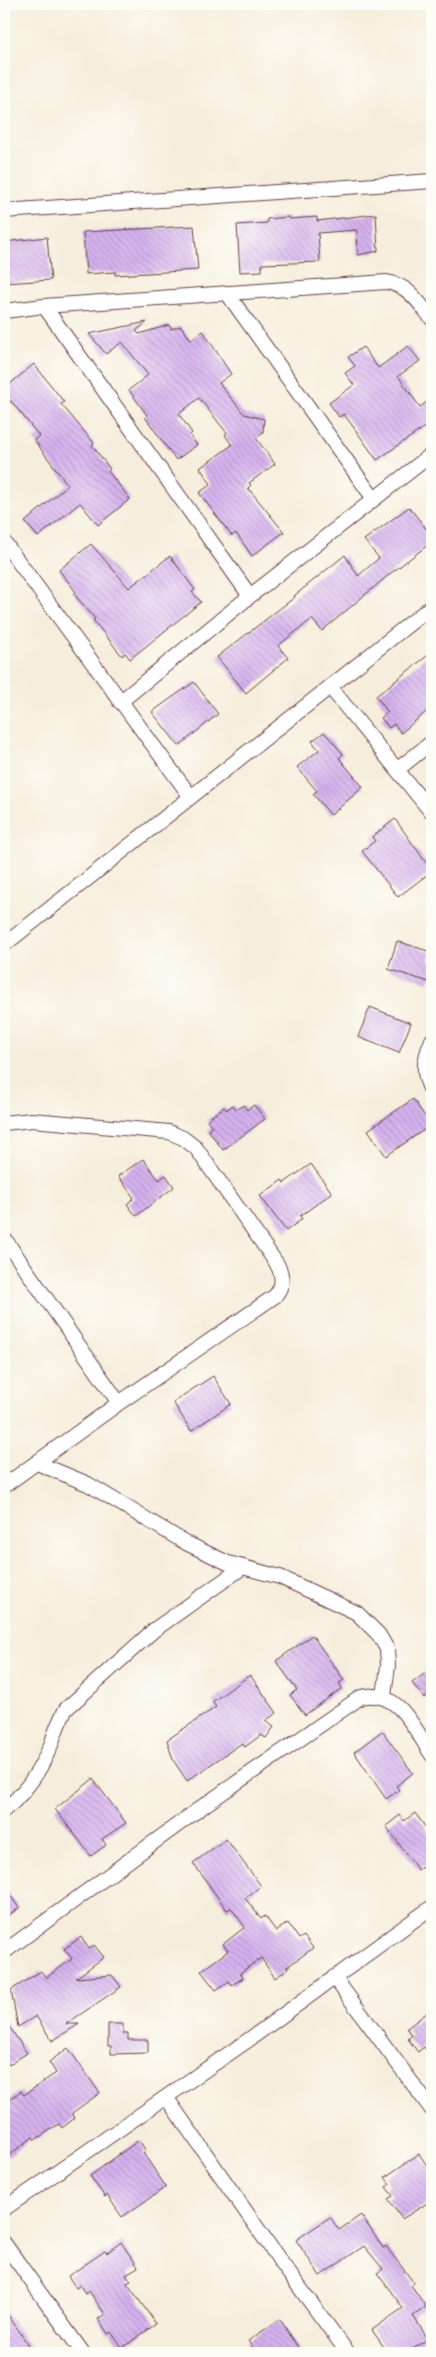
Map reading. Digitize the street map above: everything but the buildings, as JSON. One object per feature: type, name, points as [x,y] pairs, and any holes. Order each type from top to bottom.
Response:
[{"type":"street","points":[[4,211],[432,181]]},
{"type":"street","points":[[4,311],[44,306],[386,282],[398,284],[408,290],[432,319]]},
{"type":"street","points":[[227,293],[374,499]]},
{"type":"street","points":[[44,306],[250,596]]},
{"type":"street","points":[[120,702],[250,596],[432,454]]},
{"type":"street","points":[[4,542],[120,702],[192,797]]},
{"type":"street","points":[[4,945],[432,606]]},
{"type":"street","points":[[330,687],[432,813]]},
{"type":"street","points":[[398,769],[432,742]]},
{"type":"street","points":[[432,1040],[424,1058],[424,1070],[432,1092]]},
{"type":"street","points":[[4,1123],[32,1120],[50,1121],[169,1132],[183,1138],[196,1148],[277,1264],[282,1274],[280,1290],[275,1296],[118,1403],[4,1486]]},
{"type":"street","points":[[4,1238],[118,1403]]},
{"type":"street","points":[[37,1463],[88,1484],[186,1543],[228,1563],[280,1577],[357,1613],[379,1635],[386,1649],[388,1666],[384,1696]]},
{"type":"street","points":[[4,1810],[31,1783],[42,1764],[57,1724],[66,1709],[154,1630],[243,1567]]},
{"type":"street","points":[[4,1952],[206,1804],[361,1697],[373,1694],[384,1696],[394,1702],[405,1714],[432,1755]]},
{"type":"street","points":[[4,2209],[166,2097],[432,1907]]},
{"type":"street","points":[[334,1977],[432,2110]]},
{"type":"street","points":[[166,2097],[283,2266],[348,2353]]},
{"type":"street","points":[[4,2243],[83,2353]]}]
